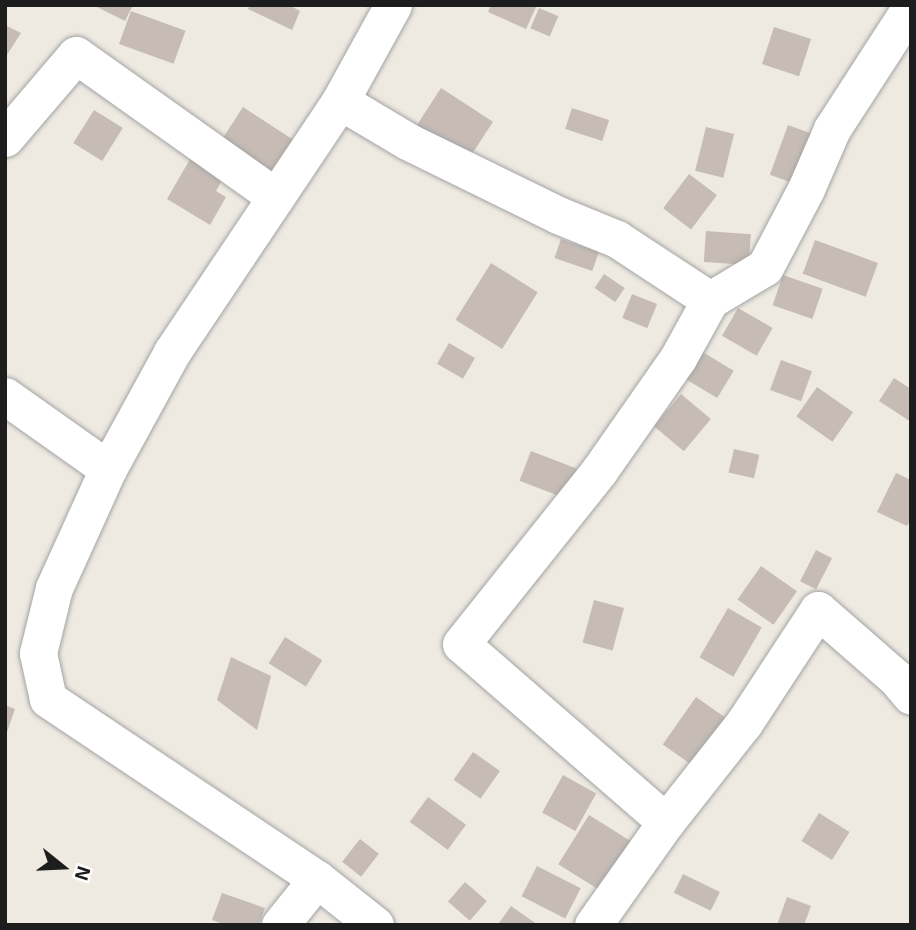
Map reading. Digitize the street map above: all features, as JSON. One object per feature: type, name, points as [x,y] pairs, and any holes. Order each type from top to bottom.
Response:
[{"type":"street","points":[[375,925],[317,879],[48,699],[38,653],[54,587],[108,469],[172,352],[340,101],[393,5]]},
{"type":"street","points":[[666,822],[461,644],[599,471],[678,358],[710,300],[765,267],[806,189],[832,129],[911,7]]},
{"type":"street","points":[[5,138],[76,54],[276,197]]},
{"type":"street","points":[[340,101],[407,141],[558,215],[617,240],[710,300]]},
{"type":"street","points":[[5,396],[108,469]]},
{"type":"street","points":[[593,925],[666,822],[744,723],[818,610],[897,678],[911,696]]},
{"type":"street","points":[[280,925],[317,879]]},
{"type":"building","points":[[93,5],[133,5],[125,21]]},
{"type":"building","points":[[250,5],[289,5],[300,11],[292,30],[248,9]]},
{"type":"building","points":[[491,5],[537,5],[526,29],[488,12]]},
{"type":"building","points":[[539,8],[558,16],[550,36],[530,28]]},
{"type":"building","points":[[131,11],[186,31],[174,64],[119,44]]},
{"type":"building","points":[[5,25],[21,33],[5,58]]},
{"type":"building","points":[[774,27],[811,39],[799,76],[762,64]]},
{"type":"building","points":[[441,88],[493,122],[465,165],[413,131]]},
{"type":"building","points":[[243,107],[293,140],[269,177],[218,145]]},
{"type":"building","points":[[572,108],[609,120],[602,141],[565,129]]},
{"type":"building","points":[[94,110],[123,128],[102,161],[73,143]]},
{"type":"building","points":[[788,125],[818,136],[800,186],[770,175]]},
{"type":"building","points":[[706,127],[734,134],[723,178],[695,171]]},
{"type":"building","points":[[193,154],[226,173],[216,191],[226,197],[210,225],[167,199]]},
{"type":"building","points":[[689,174],[717,195],[691,229],[663,208]]},
{"type":"building","points":[[706,231],[751,234],[749,265],[704,262]]},
{"type":"building","points":[[561,239],[599,252],[592,271],[554,258]]},
{"type":"building","points":[[815,240],[878,263],[866,297],[803,274]]},
{"type":"building","points":[[491,263],[538,292],[502,349],[455,320]]},
{"type":"building","points":[[604,274],[625,288],[615,302],[594,288]]},
{"type":"building","points":[[783,275],[823,289],[812,319],[773,305]]},
{"type":"building","points":[[632,294],[657,304],[647,328],[622,318]]},
{"type":"building","points":[[738,308],[773,328],[757,356],[722,336]]},
{"type":"building","points":[[449,343],[475,358],[463,379],[437,364]]},
{"type":"building","points":[[696,348],[734,371],[717,398],[680,375]]},
{"type":"building","points":[[781,360],[812,371],[801,401],[770,390]]},
{"type":"building","points":[[894,378],[911,389],[911,422],[879,401]]},
{"type":"building","points":[[817,387],[853,412],[832,442],[796,416]]},
{"type":"building","points":[[681,394],[711,419],[684,451],[654,426]]},
{"type":"building","points":[[734,449],[759,455],[754,478],[729,472]]},
{"type":"building","points":[[531,451],[578,469],[566,499],[520,481]]},
{"type":"building","points":[[896,473],[911,480],[911,519],[907,526],[877,512]]},
{"type":"building","points":[[816,550],[832,558],[816,589],[800,581]]},
{"type":"building","points":[[761,566],[797,591],[774,625],[737,600]]},
{"type":"building","points":[[594,600],[624,608],[613,651],[583,643]]},
{"type":"building","points":[[728,608],[762,628],[733,677],[700,657]]},
{"type":"building","points":[[285,637],[322,660],[306,687],[269,663]]},
{"type":"building","points":[[231,657],[271,676],[257,730],[217,700]]},
{"type":"building","points":[[696,697],[726,718],[693,766],[663,745]]},
{"type":"building","points":[[5,705],[15,709],[6,735],[5,735]]},
{"type":"building","points":[[473,752],[500,771],[481,799],[453,780]]},
{"type":"building","points":[[563,775],[596,793],[575,831],[542,813]]},
{"type":"building","points":[[428,797],[466,825],[448,850],[410,822]]},
{"type":"building","points":[[819,813],[850,832],[832,860],[802,841]]},
{"type":"building","points":[[589,815],[631,841],[600,890],[558,864]]},
{"type":"building","points":[[360,839],[379,854],[361,877],[342,862]]},
{"type":"building","points":[[537,866],[581,888],[565,919],[522,896]]},
{"type":"building","points":[[683,874],[720,892],[711,911],[674,893]]},
{"type":"building","points":[[465,882],[487,901],[470,921],[448,902]]},
{"type":"building","points":[[222,893],[265,908],[259,925],[225,925],[212,920]]},
{"type":"building","points":[[787,897],[811,906],[804,925],[777,925]]},
{"type":"building","points":[[511,906],[538,925],[499,923]]}]
